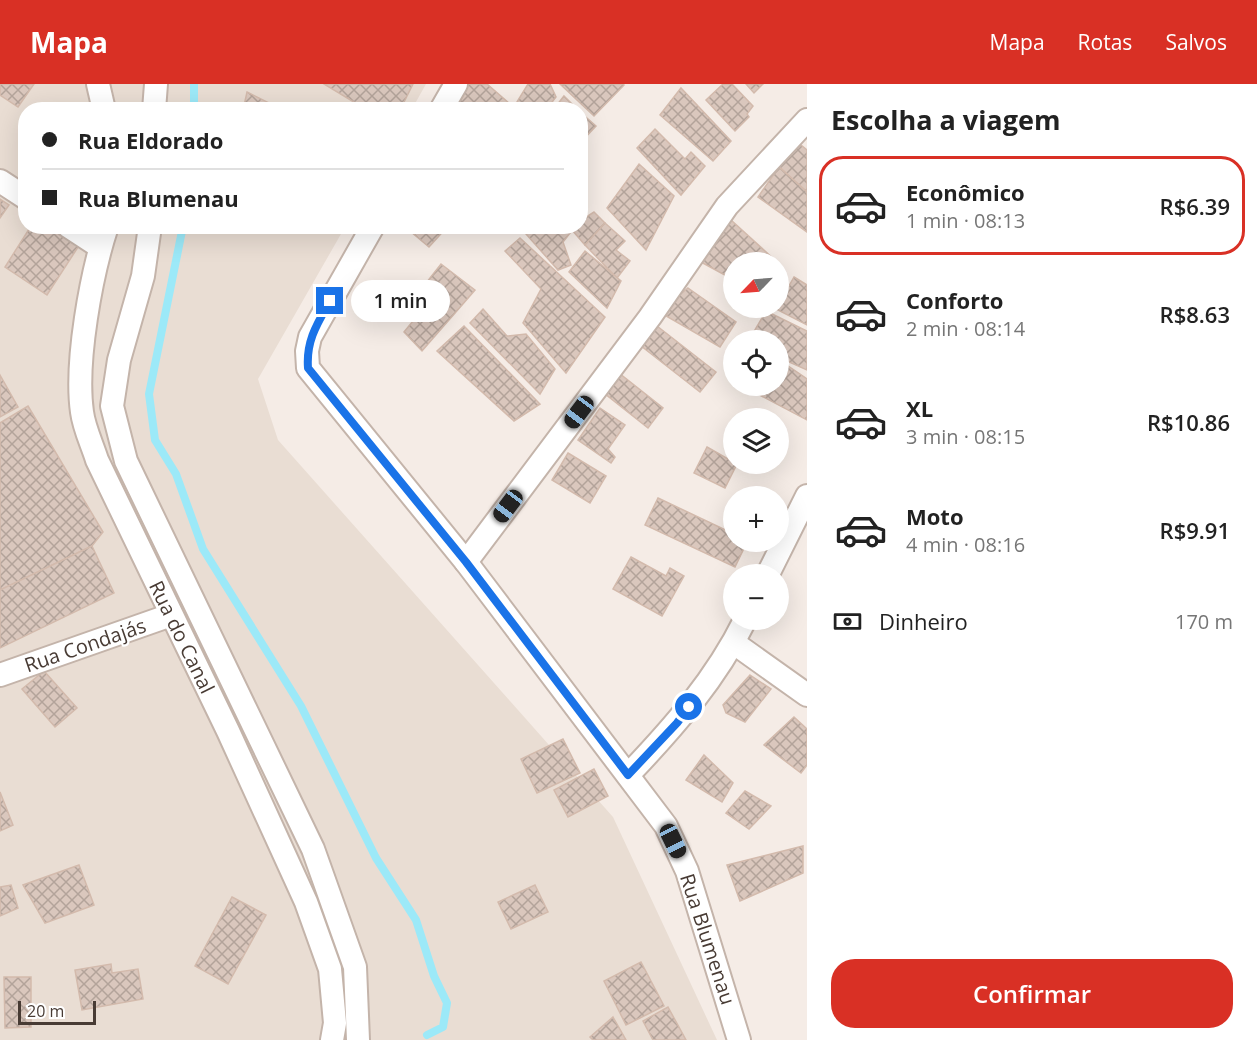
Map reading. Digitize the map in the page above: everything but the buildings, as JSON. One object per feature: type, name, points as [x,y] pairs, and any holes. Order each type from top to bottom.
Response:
[{"type":"street","points":[[98,84],[102,102]]},
{"type":"street","points":[[155,102],[156,84]]},
{"type":"street","points":[[446,102],[456,84]]},
{"type":"street","points":[[466,562],[650,317],[728,207],[807,120]]},
{"type":"street","points":[[0,181],[18,193]]},
{"type":"street","name":"Rua do Canal","points":[[149,234],[143,276],[119,360],[112,406],[126,461],[313,849],[355,967],[358,1040]]},
{"type":"street","name":"Rua Blumenau","points":[[368,234],[310,337],[307,351],[308,368],[466,562],[666,826],[687,872],[739,1040]]},
{"type":"street","name":"Rua do Canal","points":[[103,237],[79,374],[82,414],[97,460],[228,731],[306,902],[330,969],[335,1023],[332,1040]]},
{"type":"street","points":[[773,564],[807,496]]},
{"type":"street","name":"Rua Condajás","points":[[0,675],[171,615]]},
{"type":"street","points":[[628,775],[677,723],[734,643],[740,630]]},
{"type":"street","points":[[734,643],[807,695]]},
{"type":"shaded area","points":[[0,84],[426,84],[416,102],[18,102],[18,234],[341,234],[258,379],[278,440],[613,817],[717,1040],[0,1040]]},
{"type":"waterway","points":[[194,84],[194,102]]},
{"type":"waterway","points":[[181,234],[149,394],[155,440],[176,474],[203,549],[301,706],[376,858],[416,920],[434,976],[447,1003],[443,1027],[427,1035]]},
{"type":"route","points":[[330,301],[310,337],[307,351],[308,368],[316,381],[466,562],[628,775],[689,707]]}]
